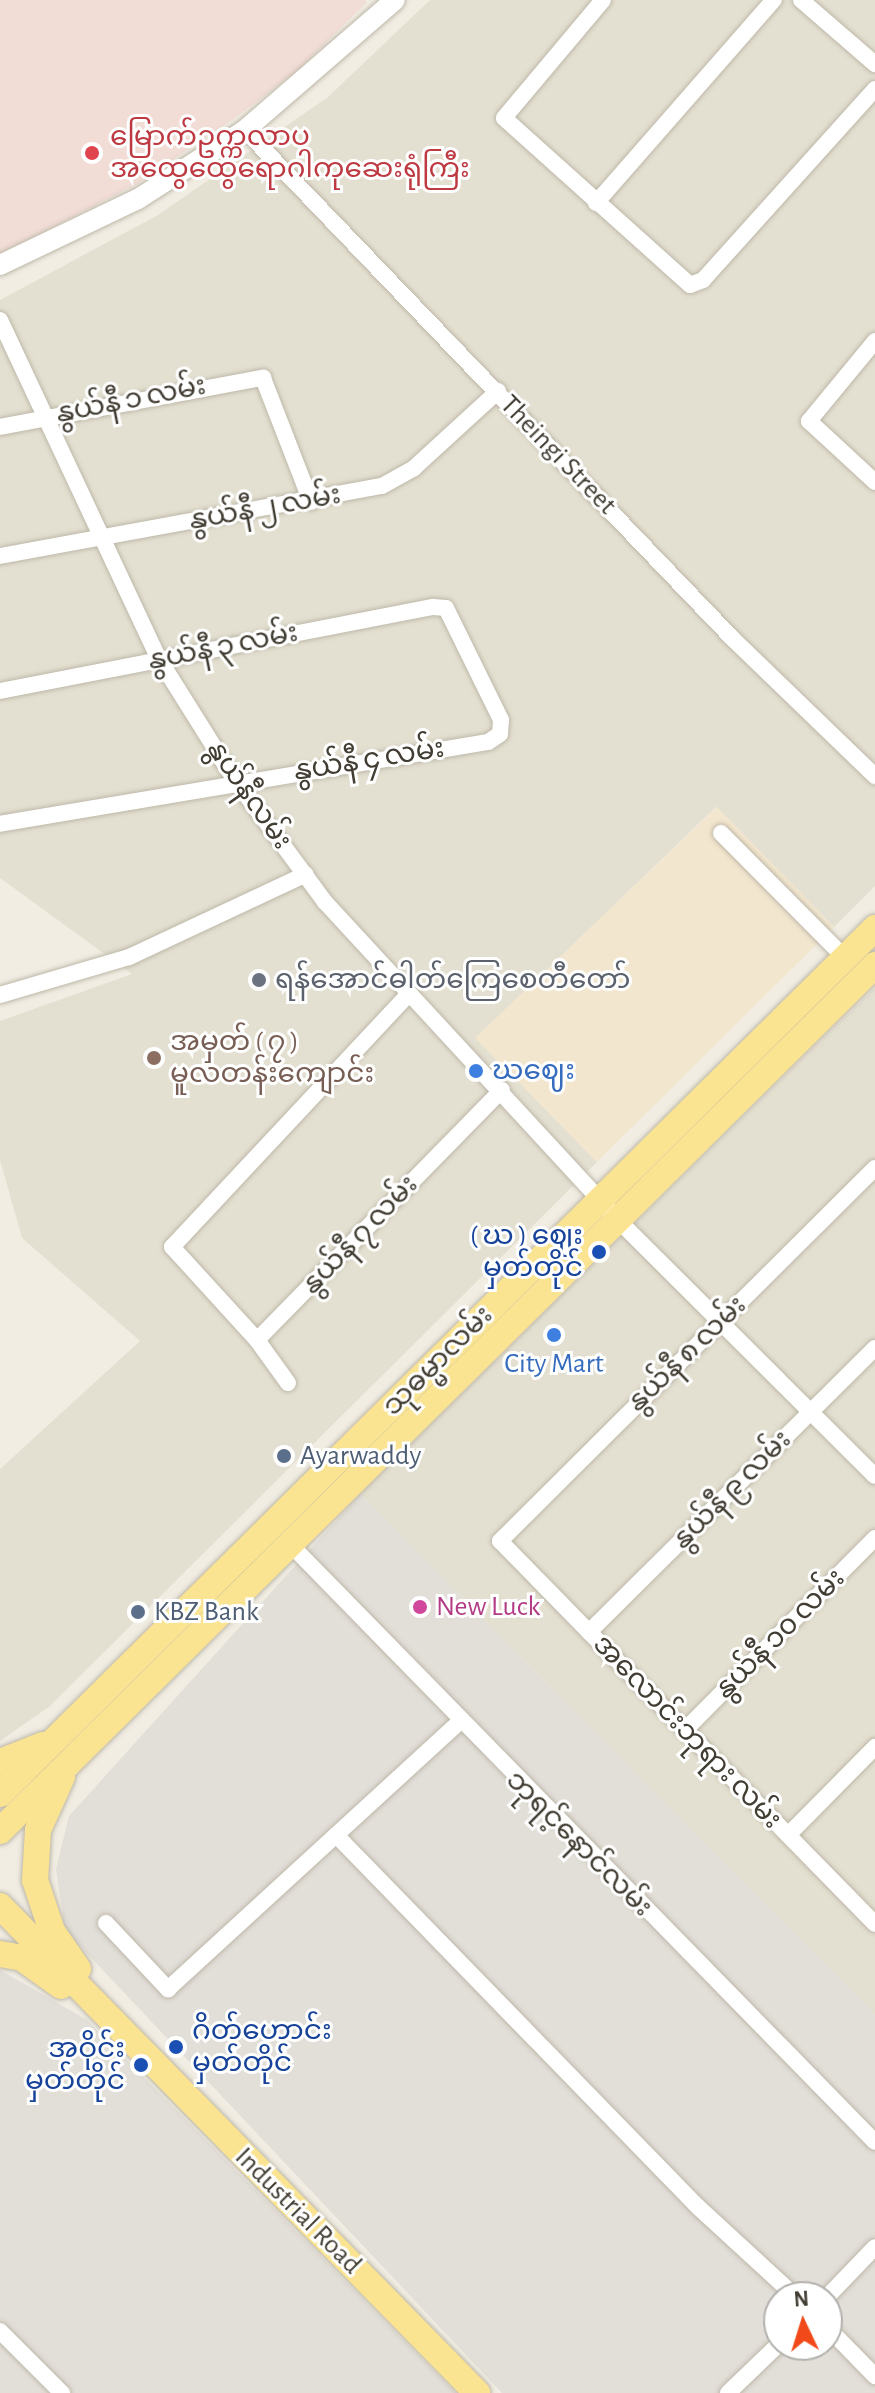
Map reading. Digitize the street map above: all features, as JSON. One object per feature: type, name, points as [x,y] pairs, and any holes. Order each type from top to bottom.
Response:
[{"type":"main road","name":"သုဓမ္မာလမ်း","points":[[0,1831],[62,1750],[603,1197],[875,928]]},
{"type":"main road","name":"သုဓမ္မာလမ်း","points":[[0,1794],[62,1750],[288,1542],[619,1221],[875,965]]},
{"type":"main road","points":[[0,1762],[62,1750],[38,1830],[35,1880],[52,1931],[118,2029]]},
{"type":"main road","points":[[0,1906],[118,2029]]},
{"type":"main road","points":[[0,1954],[22,1958],[118,2029]]},
{"type":"main road","name":"Industrial Road","points":[[118,2029],[477,2393]]},
{"type":"street","points":[[0,265],[138,199],[245,130],[395,0]]},
{"type":"street","points":[[603,0],[506,107],[504,118],[678,279],[703,280],[875,89]]},
{"type":"street","points":[[596,203],[774,0]]},
{"type":"street","points":[[801,0],[875,64]]},
{"type":"street","name":"Theingi Street","points":[[245,130],[875,776]]},
{"type":"street","name":"နွယ်နီလမ်း","points":[[0,320],[97,537],[159,659],[235,780],[306,874],[407,996],[603,1197],[619,1221],[723,1320],[875,1476]]},
{"type":"street","points":[[875,341],[809,421],[875,482]]},
{"type":"street","name":"နွယ်နီ ၁ လမ်း","points":[[0,427],[263,378],[311,502]]},
{"type":"street","name":"နွယ်နီ ၂ လမ်း","points":[[0,556],[311,502],[382,486],[414,468],[498,391]]},
{"type":"street","name":"နွယ်နီ ၃ လမ်း","points":[[0,691],[446,608],[501,720],[500,734]]},
{"type":"street","name":"နွယ်နီ ၄ လမ်း","points":[[0,824],[500,734]]},
{"type":"street","points":[[721,833],[845,958]]},
{"type":"street","points":[[0,995],[129,957],[306,874]]},
{"type":"street","points":[[288,1383],[257,1340],[172,1247],[407,996]]},
{"type":"street","name":"နွယ်နီ ၇ လမ်း","points":[[257,1340],[502,1090]]},
{"type":"street","name":"နွယ်နီ ၈ လမ်း","points":[[500,1541],[875,1168]]},
{"type":"street","name":"နွယ်နီ ၉ လမ်း","points":[[589,1632],[875,1348]]},
{"type":"street","name":"နွယ်နီ ၁၀ လမ်း","points":[[685,1730],[875,1538]]},
{"type":"street","name":"အလောင်းဘုရား လမ်း","points":[[500,1541],[875,1924]]},
{"type":"street","name":"ဘုရင့်နောင်လမ်း","points":[[288,1542],[458,1723],[875,2142]]},
{"type":"street","points":[[106,1923],[168,1989],[458,1723]]},
{"type":"street","points":[[788,1835],[875,1747]]},
{"type":"street","points":[[336,1835],[697,2206],[779,2281]]},
{"type":"street","points":[[842,2281],[875,2247]]},
{"type":"street","points":[[0,2331],[62,2393]]},
{"type":"street","points":[[843,2343],[875,2376]]},
{"type":"street","points":[[728,2393],[763,2359]]},
{"type":"shaded area","name":"မြောက်ဥက္ကလာပ အထွေထွေရောဂါကုဆေးရုံကြီး","points":[[0,0],[367,2],[297,71],[232,120],[135,185],[0,254]]},
{"type":"shaded area","points":[[430,0],[875,0],[875,886],[834,927],[716,807],[476,1038],[597,1162],[50,1706],[0,1741],[0,1469],[140,1341],[22,1238],[0,1160],[0,1021],[132,974],[0,878],[0,300],[158,215],[328,97]]},
{"type":"shaded area","points":[[717,807],[834,927],[597,1162],[475,1038]]},
{"type":"shaded area","points":[[875,987],[875,2015],[360,1494]]},
{"type":"shaded area","points":[[360,1494],[875,2015],[875,2393],[502,2393],[65,1930],[56,1869],[69,1816]]},
{"type":"shaded area","points":[[0,1970],[87,2020],[456,2393],[0,2393]]},
{"type":"place","name":"မြောက်ဥက္ကလာပ အထွေထွေရောဂါကုဆေးရုံကြီး","points":[[92,153]]},
{"type":"place","name":"ရန်အောင်ဓါတ်ကြေစေတီတော်","points":[[259,980]]},
{"type":"place","name":"အမှတ် ( ၇ ) မူလတန်းကျောင်း","points":[[154,1058]]},
{"type":"place","name":"ဃဈေး","points":[[476,1071]]},
{"type":"place","name":"( ဃ ) ဈေး မှတ်တိုင်","points":[[599,1252]]},
{"type":"place","name":"City Mart","points":[[554,1335]]},
{"type":"place","name":"Ayarwaddy","points":[[284,1456]]},
{"type":"place","name":"New Luck","points":[[420,1607]]},
{"type":"place","name":"KBZ Bank","points":[[138,1612]]},
{"type":"place","name":"ဂိတ်ဟောင်း မှတ်တိုင်","points":[[176,2047]]},
{"type":"place","name":"အဝိုင်း မှတ်တိုင်","points":[[141,2065]]}]
